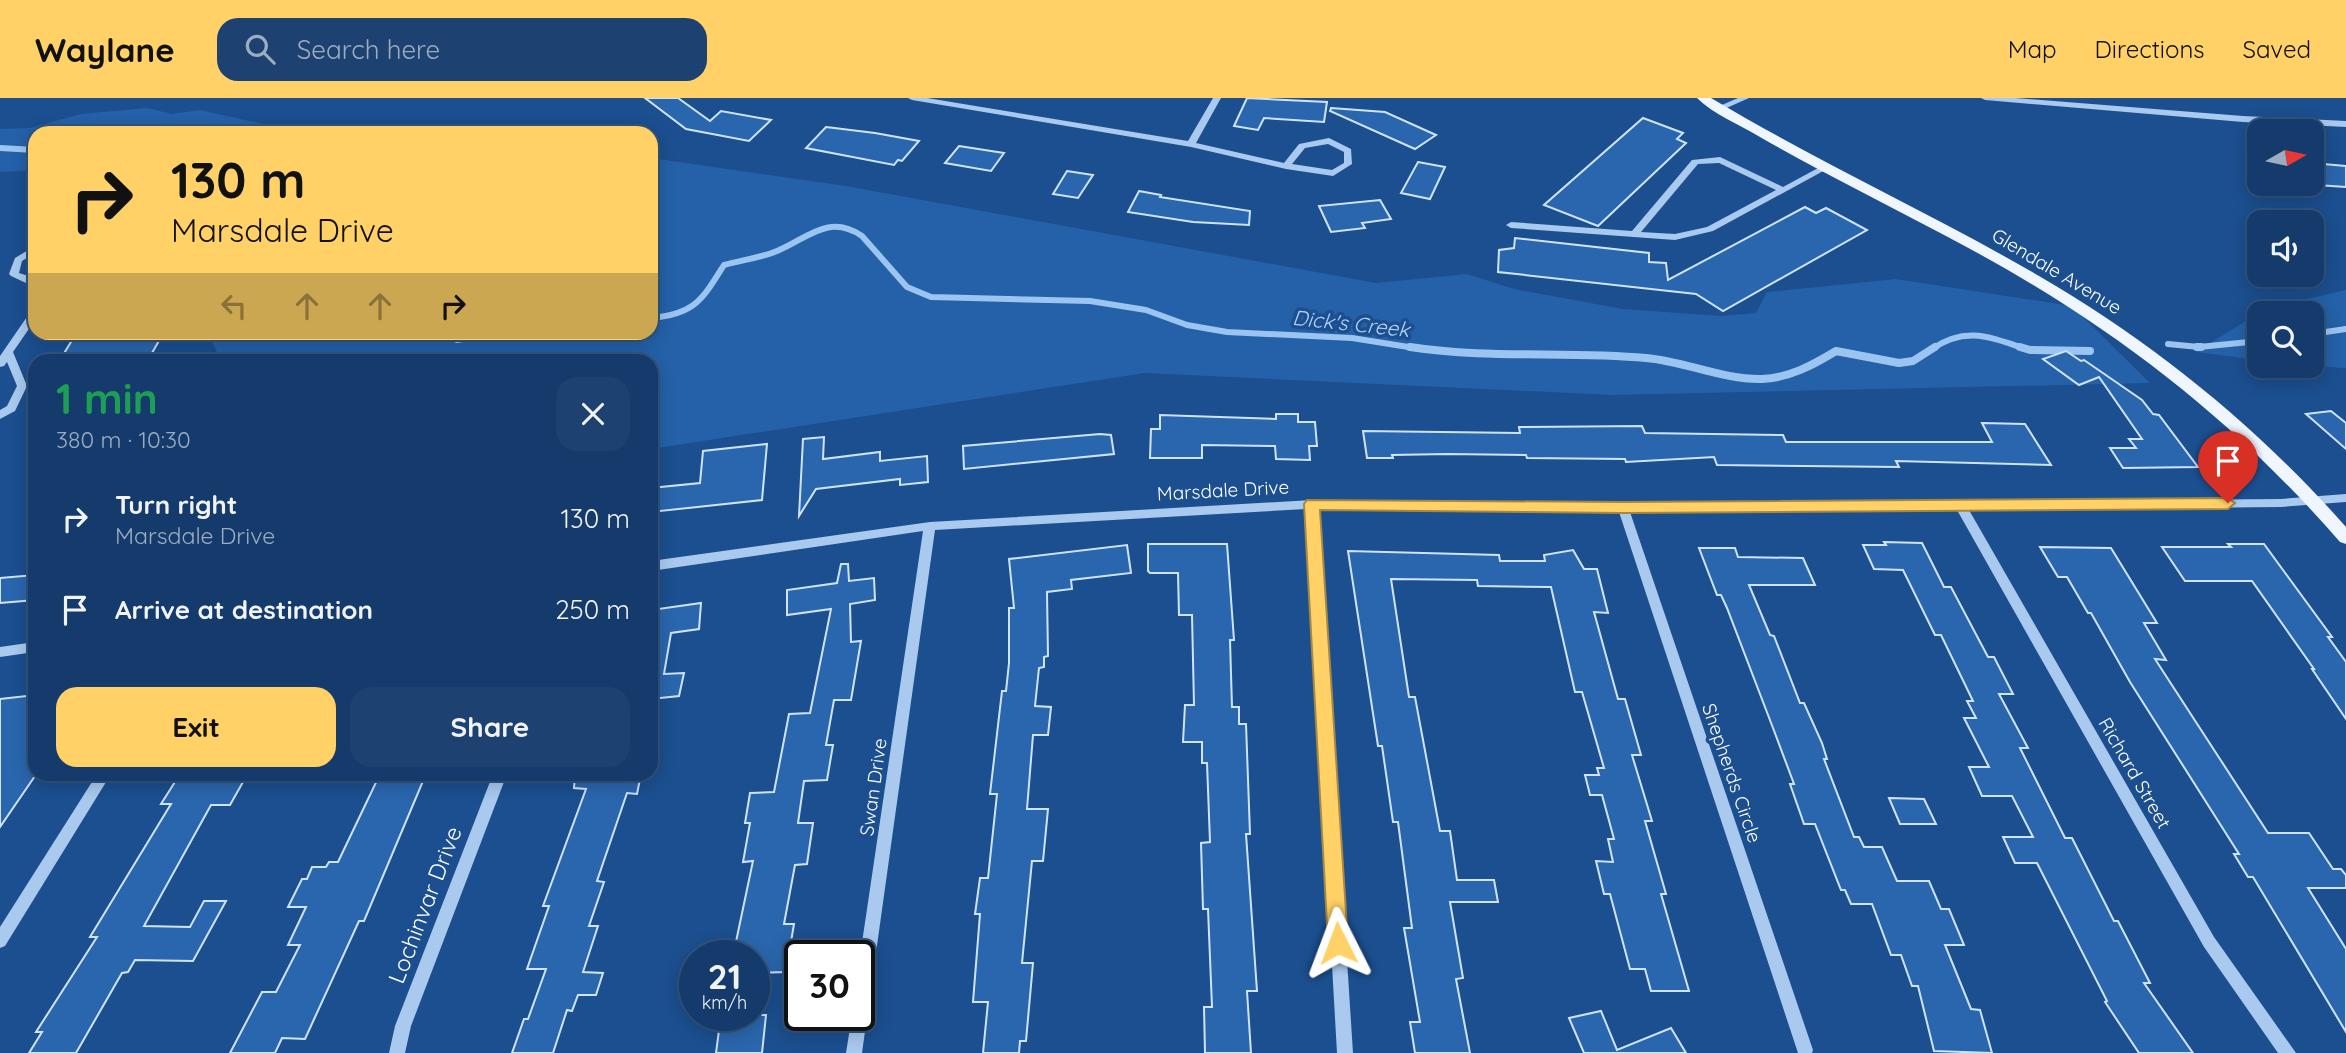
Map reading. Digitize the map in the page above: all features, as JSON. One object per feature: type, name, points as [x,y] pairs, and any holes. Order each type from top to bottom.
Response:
[{"type":"main road","name":"Glendale Avenue","points":[[1703,98],[1823,169],[1983,250],[2068,299],[2143,349],[2211,404],[2317,502],[2346,538]]},
{"type":"street","points":[[912,98],[1191,145],[1286,166],[1333,173],[1348,164],[1348,151],[1329,141],[1302,146],[1286,166]]},
{"type":"street","points":[[1191,145],[1217,98]]},
{"type":"street","points":[[1719,108],[1745,98]]},
{"type":"street","points":[[1985,98],[2243,119],[2346,124]]},
{"type":"street","points":[[1634,234],[1695,162],[1720,160],[1783,190]]},
{"type":"street","points":[[1511,225],[1675,237],[1710,229],[1823,169]]},
{"type":"street","points":[[28,254],[18,260],[14,274],[28,281]]},
{"type":"street","points":[[0,364],[28,324]]},
{"type":"street","points":[[0,415],[11,408],[22,386],[9,354]]},
{"type":"street","name":"Marsdale Drive","points":[[658,565],[930,526],[1312,504],[1623,508],[2317,502],[2346,498]]},
{"type":"street","points":[[1312,504],[1345,1053]]},
{"type":"street","name":"Richard Street","points":[[1961,506],[2209,942],[2288,1053]]},
{"type":"street","name":"Shepherds Circle","points":[[1623,508],[1805,1050]]},
{"type":"street","name":"Swan Drive","points":[[854,1053],[930,526]]},
{"type":"street","points":[[0,652],[28,648]]},
{"type":"street","points":[[0,941],[100,781]]},
{"type":"street","name":"Lochinvar Drive","points":[[397,1053],[403,1026],[497,781]]},
{"type":"shaded area","points":[[147,108],[172,114],[200,110],[272,126],[37,126],[81,114]]},
{"type":"shaded area","points":[[28,128],[28,170],[0,172],[0,129]]},
{"type":"shaded area","points":[[658,159],[846,186],[1376,283],[1467,274],[1514,289],[1623,309],[1721,316],[1756,313],[1767,292],[1896,279],[2072,306],[2150,383],[1612,395],[1145,373],[658,448],[658,354],[218,354],[211,340],[658,340]]},
{"type":"shaded area","points":[[2346,290],[2346,368],[2324,367],[2324,301],[2299,301]]},
{"type":"shaded area","points":[[2247,320],[2247,358],[2196,352]]},
{"type":"building","points":[[645,98],[678,98],[710,121],[721,111],[771,120],[749,141],[686,129]]},
{"type":"building","points":[[1247,98],[1327,102],[1324,122],[1264,118],[1258,130],[1234,126]]},
{"type":"building","points":[[1331,108],[1385,112],[1436,135],[1415,149],[1330,111]]},
{"type":"building","points":[[1643,118],[1683,133],[1677,139],[1686,143],[1598,226],[1544,205]]},
{"type":"building","points":[[826,127],[919,141],[902,161],[898,160],[894,165],[806,148]]},
{"type":"building","points":[[959,146],[1004,153],[991,171],[945,163]]},
{"type":"building","points":[[1418,162],[1445,167],[1430,199],[1401,193]]},
{"type":"building","points":[[2324,164],[2346,166],[2346,187],[2324,185]]},
{"type":"building","points":[[1067,171],[1093,175],[1078,198],[1053,194]]},
{"type":"building","points":[[1139,191],[1161,195],[1160,197],[1250,211],[1249,225],[1193,222],[1128,212]]},
{"type":"building","points":[[1380,200],[1391,219],[1362,223],[1365,228],[1331,232],[1319,206]]},
{"type":"building","points":[[1805,207],[1816,213],[1826,208],[1867,230],[1723,311],[1696,294],[1498,272],[1499,250],[1514,248],[1515,238],[1649,253],[1649,262],[1666,263],[1668,280]]},
{"type":"building","points":[[72,340],[159,340],[151,354],[64,354]]},
{"type":"building","points":[[2066,351],[2081,361],[2084,360],[2142,400],[2153,414],[2159,415],[2198,467],[2123,468],[2110,448],[2136,448],[2129,439],[2142,439],[2099,377],[2079,385],[2043,359]]},
{"type":"building","points":[[2331,411],[2346,423],[2346,449],[2306,414]]},
{"type":"building","points":[[1276,414],[1298,414],[1298,422],[1315,422],[1317,446],[1309,446],[1310,460],[1276,459],[1275,446],[1202,445],[1202,458],[1150,458],[1151,429],[1160,429],[1160,415],[1276,419]]},
{"type":"building","points":[[1982,423],[2025,424],[2051,465],[1896,461],[1899,467],[1717,465],[1714,457],[1626,462],[1625,459],[1448,454],[1367,458],[1363,431],[1520,433],[1519,427],[1642,426],[1645,433],[1783,435],[1786,442],[1992,442]]},
{"type":"building","points":[[1111,435],[1114,454],[964,469],[963,446]]},
{"type":"building","points":[[824,437],[823,459],[880,452],[880,461],[927,456],[928,482],[900,485],[900,479],[816,489],[799,516],[803,439]]},
{"type":"building","points":[[767,444],[762,500],[658,511],[658,487],[700,483],[703,451]]},
{"type":"building","points":[[1884,542],[1922,543],[1944,587],[1951,587],[1988,657],[1994,657],[2013,694],[1999,694],[2028,748],[2020,748],[2065,838],[2072,838],[2114,921],[2118,921],[2150,983],[2144,983],[2193,1053],[2139,1053],[2105,1002],[2107,1001],[2037,863],[2015,863],[2003,837],[2033,837],[2012,796],[1982,796],[1969,767],[1989,767],[1964,718],[1976,718],[1967,701],[1973,701],[1941,635],[1935,635],[1903,570],[1874,569],[1863,545],[1886,545]]},
{"type":"building","points":[[1148,544],[1227,544],[1234,640],[1230,640],[1232,707],[1239,707],[1239,724],[1246,724],[1250,834],[1246,834],[1257,991],[1247,991],[1251,1053],[1205,1053],[1204,1007],[1212,1007],[1208,909],[1203,909],[1201,843],[1210,842],[1207,763],[1202,763],[1202,742],[1183,742],[1185,705],[1194,705],[1192,615],[1179,615],[1178,573],[1148,571]]},
{"type":"building","points":[[2228,544],[2264,544],[2332,637],[2328,637],[2346,662],[2346,719],[2252,581],[2185,581],[2162,547],[2231,547]]},
{"type":"building","points":[[1127,545],[1131,573],[1071,580],[1072,589],[1047,592],[1048,656],[1044,657],[1044,667],[1039,668],[1035,706],[1051,707],[1048,735],[1033,735],[1027,809],[1048,809],[1043,861],[1032,861],[1022,963],[1033,963],[1026,1041],[1020,1041],[1019,1053],[983,1053],[988,1002],[973,1002],[980,914],[975,914],[980,878],[988,878],[997,794],[990,794],[1002,691],[1006,691],[1009,663],[1009,608],[1014,608],[1009,559]]},
{"type":"building","points":[[2040,547],[2111,548],[2157,623],[2144,623],[2166,660],[2155,659],[2268,833],[2309,833],[2333,869],[2341,869],[2346,875],[2346,888],[2308,888],[2346,949],[2346,1032],[2253,877],[2248,877],[2234,854],[2239,854],[2130,682],[2091,613],[2088,613],[2067,577],[2058,577]]},
{"type":"building","points":[[1699,548],[1735,548],[1738,557],[1803,558],[1815,585],[1749,585],[1770,635],[1774,636],[1800,703],[1804,703],[1822,743],[1827,759],[1824,759],[1854,837],[1859,837],[1864,847],[1882,847],[1897,881],[1929,881],[1941,909],[1949,909],[1964,945],[1945,945],[1971,1009],[1980,1010],[1992,1053],[1934,1051],[1918,986],[1912,986],[1901,955],[1891,955],[1872,904],[1851,904],[1845,890],[1841,890],[1815,824],[1804,824],[1790,784],[1794,784],[1773,728],[1727,608],[1721,595],[1717,595]]},
{"type":"building","points":[[1573,550],[1584,569],[1597,569],[1608,613],[1594,612],[1618,699],[1625,699],[1641,755],[1632,755],[1652,821],[1645,821],[1666,894],[1661,894],[1689,991],[1651,991],[1645,969],[1630,969],[1610,894],[1604,894],[1596,861],[1613,862],[1608,839],[1614,839],[1602,795],[1590,795],[1585,775],[1599,775],[1597,768],[1604,768],[1582,692],[1575,692],[1551,587],[1478,586],[1477,580],[1391,579],[1409,697],[1415,697],[1440,831],[1450,831],[1457,880],[1494,880],[1498,902],[1450,902],[1463,978],[1456,979],[1470,1053],[1415,1053],[1410,1022],[1420,1022],[1404,928],[1412,928],[1398,822],[1393,822],[1382,746],[1378,746],[1348,551],[1499,555],[1500,561],[1545,561],[1544,555]]},
{"type":"building","points":[[841,564],[848,564],[849,581],[874,578],[875,600],[850,604],[851,642],[861,641],[851,700],[834,700],[826,745],[833,745],[827,780],[804,781],[798,823],[813,823],[807,864],[795,865],[784,924],[794,924],[791,940],[784,940],[784,972],[770,972],[770,940],[736,940],[753,861],[743,862],[750,823],[745,823],[750,793],[774,792],[789,714],[810,713],[831,609],[787,615],[787,590],[837,583]]},
{"type":"building","points":[[28,576],[28,601],[0,603],[0,578]]},
{"type":"building","points":[[701,603],[699,629],[671,633],[664,674],[684,673],[679,696],[658,698],[658,609]]},
{"type":"building","points":[[28,696],[28,781],[32,781],[0,827],[0,699]]},
{"type":"building","points":[[176,781],[243,782],[230,805],[211,805],[144,926],[190,927],[204,901],[226,901],[193,961],[135,960],[128,972],[122,973],[76,1053],[29,1053],[42,1032],[36,1032],[97,937],[90,937],[171,804],[161,804]]},
{"type":"building","points":[[377,781],[423,781],[364,921],[359,921],[305,1039],[282,1038],[275,1053],[230,1053],[262,992],[276,992],[300,945],[288,945],[306,907],[288,907],[302,879],[307,879],[312,867],[326,867],[329,862],[338,862]]},
{"type":"building","points":[[574,781],[640,781],[637,794],[627,793],[597,881],[604,882],[589,926],[598,926],[583,972],[603,973],[596,995],[578,995],[572,1011],[567,1010],[553,1053],[512,1053],[546,969],[527,969],[549,906],[543,906],[586,789],[574,788]]},
{"type":"building","points":[[1889,798],[1924,799],[1936,824],[1900,824]]},
{"type":"building","points":[[1601,1011],[1617,1050],[1671,1028],[1686,1053],[1584,1053],[1569,1018]]},
{"type":"building","points":[[719,1031],[764,1031],[762,1053],[716,1053]]},
{"type":"waterway","name":"Dick's Creek","points":[[0,148],[28,150]]},
{"type":"waterway","name":"Dick's Creek","points":[[658,317],[678,313],[696,303],[724,265],[771,253],[818,230],[839,227],[862,236],[907,287],[931,297],[1090,301],[1146,310],[1187,325],[1227,332],[1352,338],[1421,349]]},
{"type":"waterway","points":[[2324,332],[2346,329]]},
{"type":"waterway","name":"Dick's Creek","points":[[1932,349],[1944,342],[1967,336],[1989,338],[2026,349]]},
{"type":"waterway","points":[[2199,347],[2247,342]]},
{"type":"waterway","points":[[2168,344],[2199,347]]},
{"type":"waterway","name":"Dick's Creek","points":[[1410,347],[1468,353],[1646,358],[1747,379],[1772,378],[1791,373],[1836,351],[1899,363],[1913,361],[1935,347]]},
{"type":"waterway","name":"Dick's Creek","points":[[2020,347],[2030,350],[2090,351]]},
{"type":"route","points":[[1338,943],[1312,504],[1623,508],[2228,503]]}]
